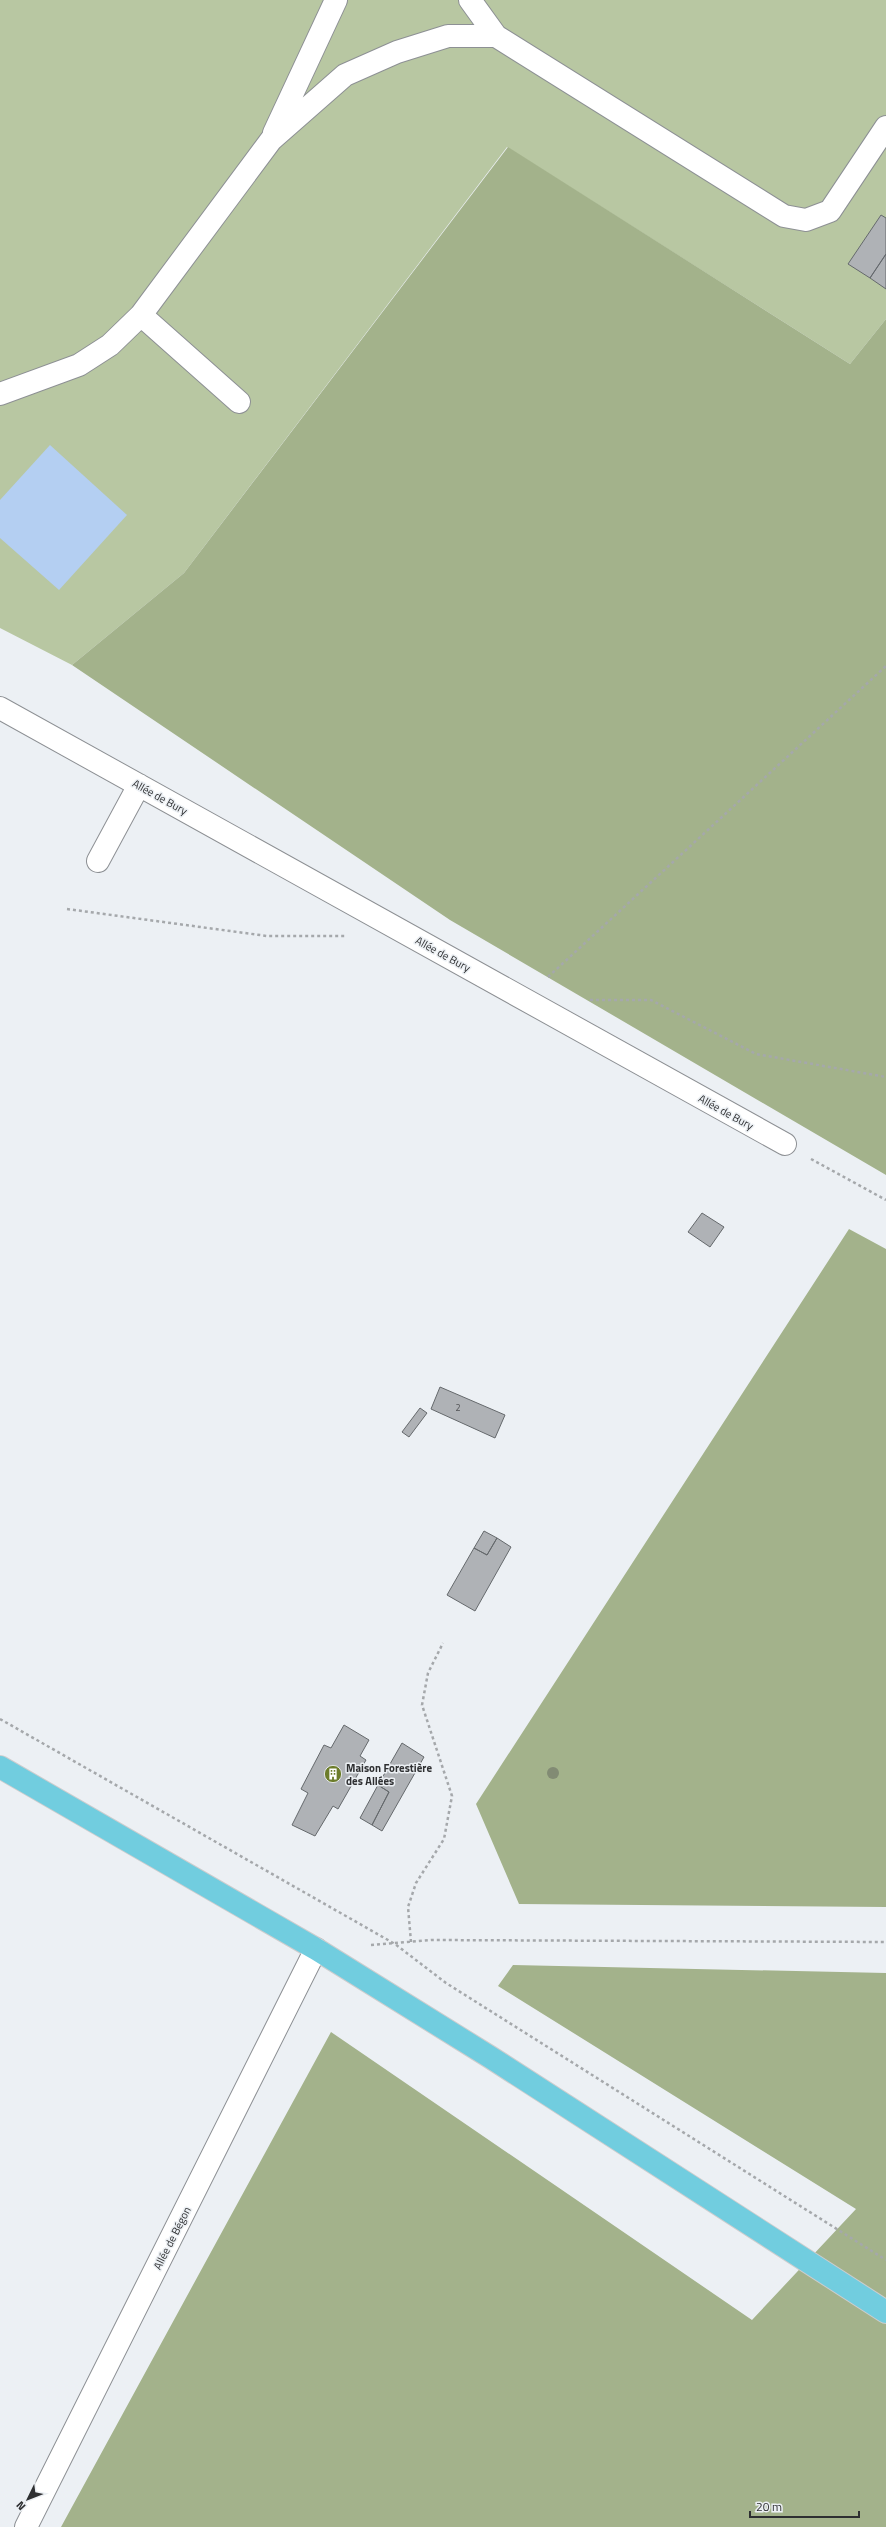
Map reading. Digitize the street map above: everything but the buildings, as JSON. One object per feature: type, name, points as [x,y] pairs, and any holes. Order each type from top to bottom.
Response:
[{"type":"main road","points":[[0,1767],[316,1949],[490,2057],[886,2312]]},
{"type":"street","points":[[0,394],[79,365],[110,345],[141,315],[271,140],[336,0]]},
{"type":"street","points":[[470,0],[496,36],[784,216],[806,220],[830,211],[886,127]]},
{"type":"street","points":[[271,140],[345,75],[397,52],[448,36],[496,36]]},
{"type":"street","points":[[141,315],[239,402]]},
{"type":"street","name":"Allée de Bury","points":[[0,708],[785,1144]]},
{"type":"street","points":[[98,861],[139,785]]},
{"type":"street","name":"Allée de Bégon","points":[[26,2527],[316,1949]]},
{"type":"path","points":[[523,999],[886,666]]},
{"type":"path","points":[[67,909],[267,936],[351,936]]},
{"type":"path","points":[[587,1000],[651,1000],[756,1054],[886,1077]]},
{"type":"path","points":[[785,1144],[886,1200]]},
{"type":"path","points":[[443,1643],[428,1673],[422,1705],[452,1796],[444,1839],[416,1883],[408,1907],[411,1942],[431,1940],[886,1942]]},
{"type":"path","points":[[0,1719],[396,1944],[446,1983],[886,2260]]},
{"type":"green space","points":[[0,0],[886,0],[886,319],[850,364],[507,147],[184,573],[72,665],[0,628]]},
{"type":"green space","points":[[508,147],[850,364],[886,319],[886,1175],[450,920],[72,665],[184,573]]},
{"type":"green space","points":[[849,1229],[886,1249],[886,1907],[519,1904],[476,1804]]},
{"type":"green space","points":[[513,1965],[886,1973],[886,2527],[61,2527],[331,2032],[752,2320],[856,2209],[498,1986]]},
{"type":"water","points":[[50,445],[127,515],[59,590],[0,538],[0,500]]},
{"type":"place","name":"Maison Forestière des Allées","points":[[333,1774]]}]
